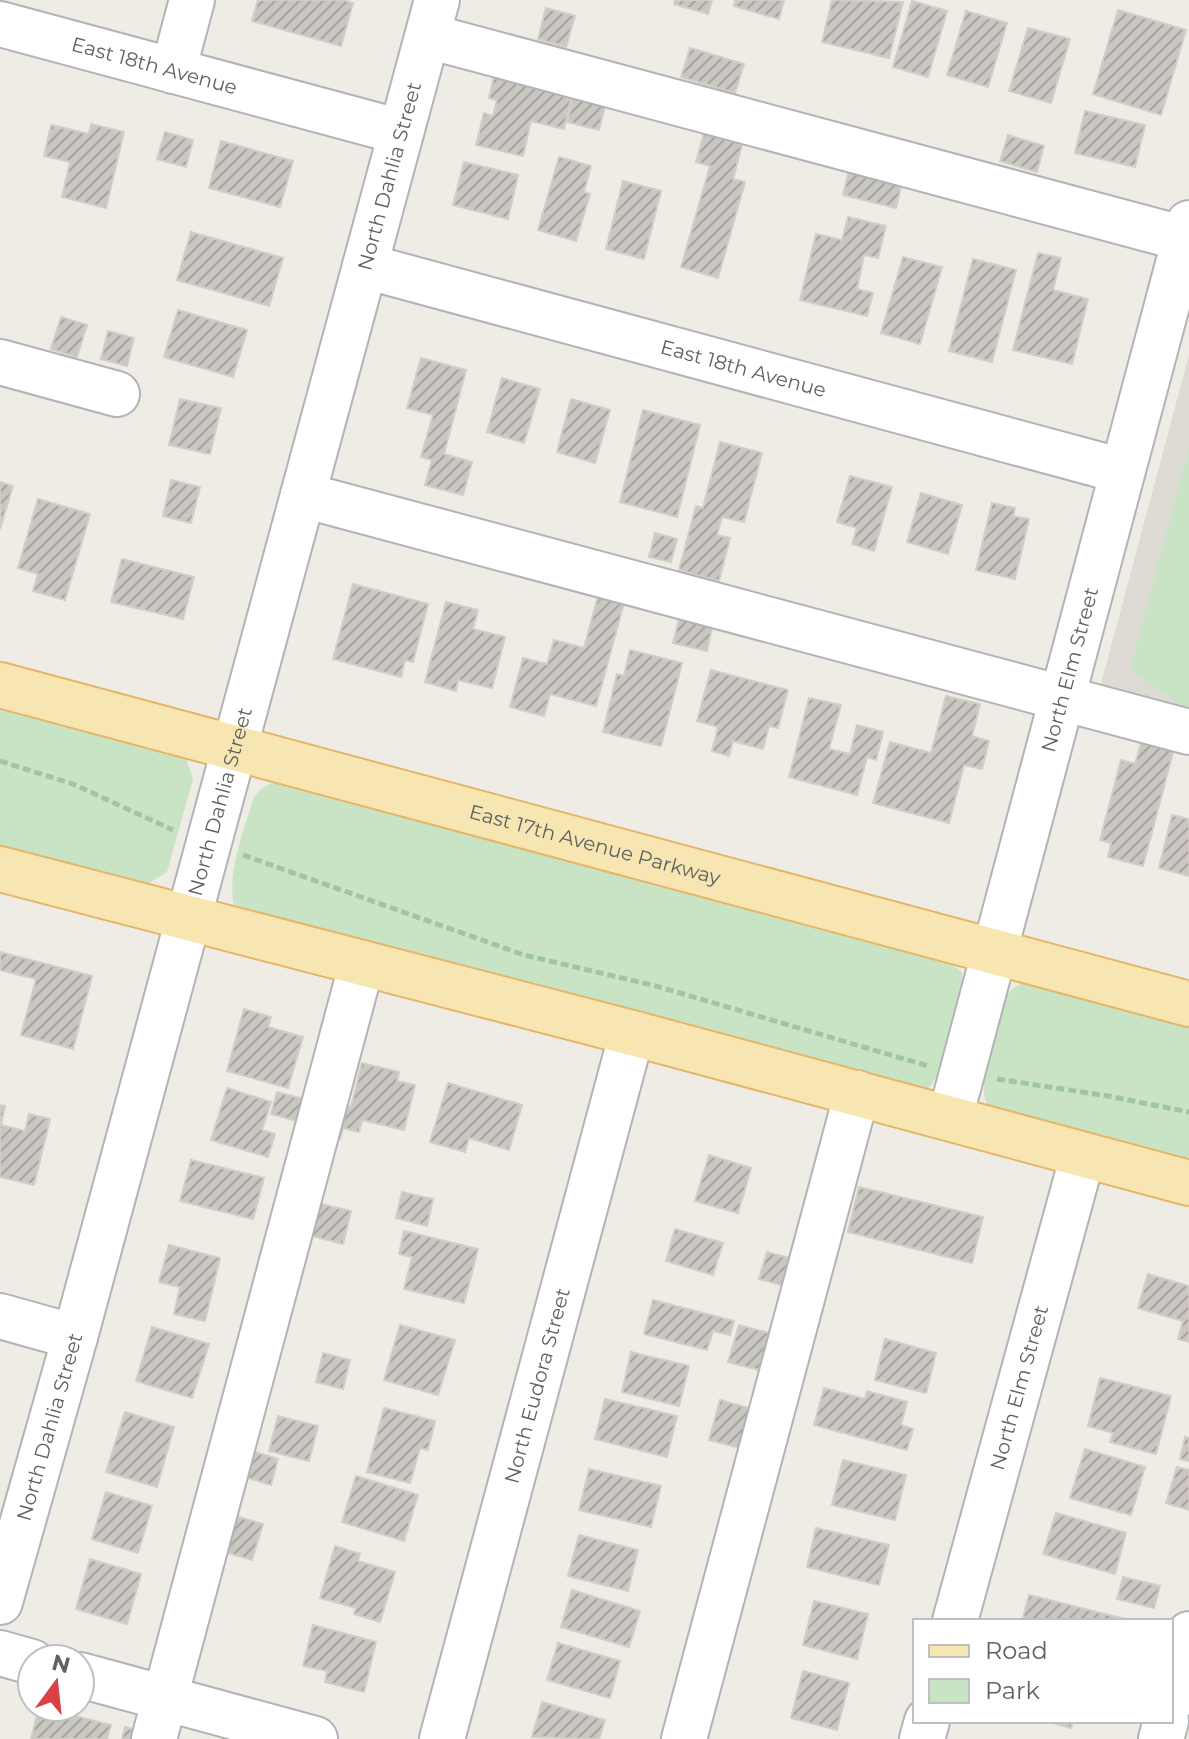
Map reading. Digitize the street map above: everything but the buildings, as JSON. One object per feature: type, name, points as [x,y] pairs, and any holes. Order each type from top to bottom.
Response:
[{"type":"main road","name":"East 17th Avenue Parkway","points":[[0,685],[1189,1004]]},
{"type":"main road","points":[[0,869],[632,1033],[1189,1183]]},
{"type":"street","points":[[173,71],[192,0]]},
{"type":"street","points":[[433,18],[1187,231]]},
{"type":"street","name":"North Dahlia Street","points":[[0,1602],[75,1337],[433,18]]},
{"type":"street","name":"East 18th Avenue","points":[[0,24],[401,132]]},
{"type":"street","name":"North Elm Street","points":[[950,1118],[1187,231]]},
{"type":"street","name":"East 18th Avenue","points":[[365,266],[1122,471]]},
{"type":"street","points":[[0,362],[117,394]]},
{"type":"street","points":[[303,495],[1189,732]]},
{"type":"street","points":[[160,1719],[362,963]]},
{"type":"street","name":"North Eudora Street","points":[[442,1739],[632,1033]]},
{"type":"street","points":[[684,1739],[857,1093]]},
{"type":"street","name":"North Elm Street","points":[[956,1619],[1083,1155]]},
{"type":"street","points":[[0,1316],[75,1337]]},
{"type":"street","points":[[1173,1694],[1189,1634]]},
{"type":"street","points":[[96,1684],[160,1719],[315,1739]]},
{"type":"path","points":[[0,761],[73,784],[116,806],[208,844],[277,865],[524,955],[656,986],[961,1075],[1108,1096],[1189,1112]]},
{"type":"shaded area","points":[[1189,355],[1189,719],[1098,695]]},
{"type":"green space","points":[[1189,447],[1189,703],[1187,710],[1130,669]]},
{"type":"green space","points":[[0,707],[181,755],[187,761],[193,779],[167,872],[149,883],[137,885],[0,849]]},
{"type":"green space","points":[[279,782],[945,960],[962,972],[962,983],[940,1072],[927,1091],[235,909],[234,868],[253,799],[264,787]]},
{"type":"green space","points":[[1037,981],[1189,1021],[1189,1163],[1000,1112],[989,1106],[985,1097],[985,1070],[1005,999],[1018,986]]}]
